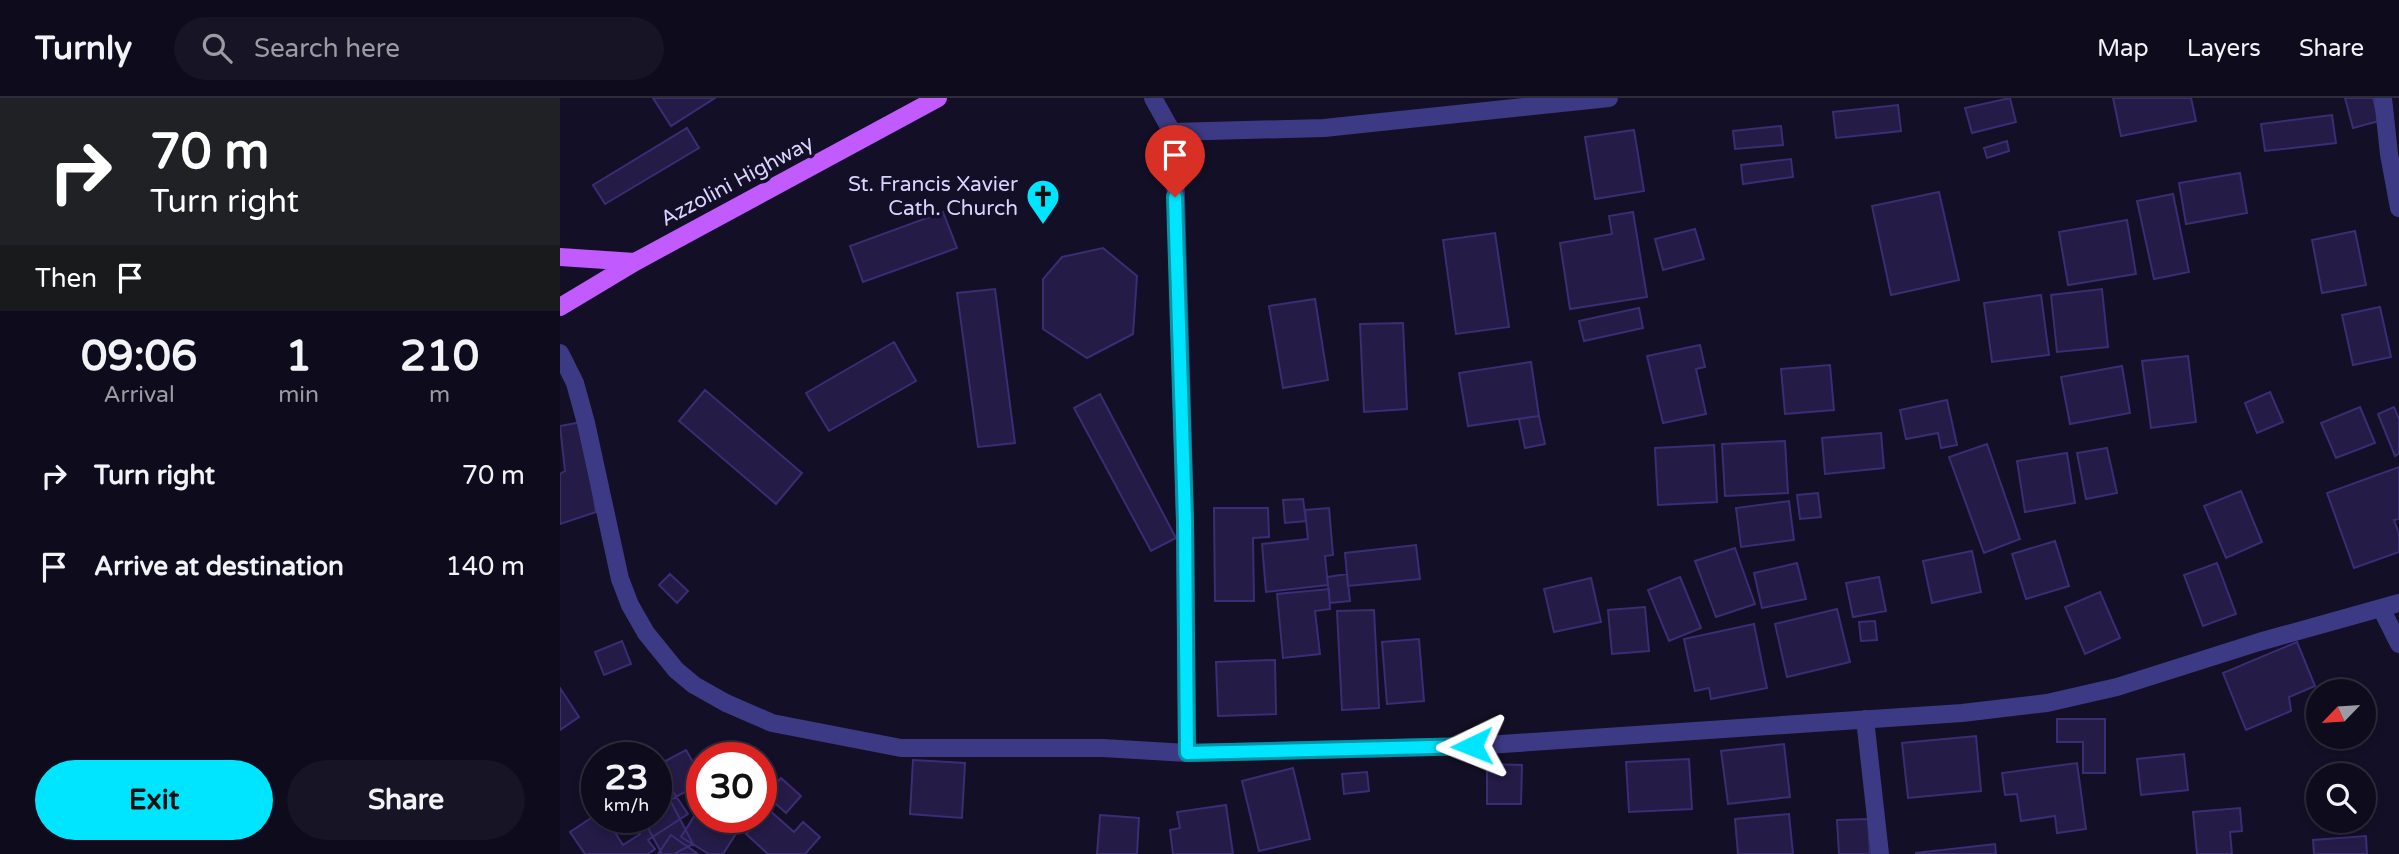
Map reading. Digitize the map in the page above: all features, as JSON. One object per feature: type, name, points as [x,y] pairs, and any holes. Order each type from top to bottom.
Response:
[{"type":"main road","name":"Azzolini Highway","points":[[560,307],[635,262],[938,98]]},
{"type":"main road","points":[[560,257],[635,262]]},
{"type":"street","points":[[1153,98],[1172,132],[1185,521],[1187,753]]},
{"type":"street","points":[[1172,132],[1324,128],[1609,98]]},
{"type":"street","points":[[2383,98],[2389,154],[2399,208]]},
{"type":"street","points":[[560,353],[575,383],[586,423],[623,588],[646,633],[676,670],[694,685],[726,703],[772,723],[901,748],[1103,748],[1187,753],[1472,746],[1962,713],[2047,703],[2117,687],[2259,642],[2399,603]]},
{"type":"street","points":[[2381,608],[2399,644]]},
{"type":"street","points":[[1865,719],[1880,854]]},
{"type":"building","points":[[653,98],[715,98],[671,126]]},
{"type":"building","points":[[2010,98],[2016,122],[1972,133],[1965,108]]},
{"type":"building","points":[[2113,98],[2191,98],[2196,121],[2121,136]]},
{"type":"building","points":[[2345,98],[2373,98],[2379,121],[2353,128]]},
{"type":"building","points":[[1898,105],[1901,131],[1836,138],[1833,112]]},
{"type":"building","points":[[2332,115],[2336,143],[2265,151],[2261,124]]},
{"type":"building","points":[[1781,126],[1783,145],[1735,149],[1733,131]]},
{"type":"building","points":[[687,128],[699,148],[605,204],[593,185]]},
{"type":"building","points":[[1634,130],[1644,191],[1595,199],[1585,137]]},
{"type":"building","points":[[2007,141],[2009,151],[1987,158],[1984,148]]},
{"type":"building","points":[[1791,159],[1793,177],[1743,184],[1741,165]]},
{"type":"building","points":[[2240,173],[2247,213],[2186,224],[2179,183]]},
{"type":"building","points":[[1939,192],[1959,280],[1891,295],[1872,206]]},
{"type":"building","points":[[2173,194],[2189,272],[2154,279],[2137,201]]},
{"type":"building","points":[[943,212],[957,248],[863,282],[850,246]]},
{"type":"building","points":[[1633,212],[1647,297],[1570,309],[1560,243],[1612,234],[1609,216]]},
{"type":"building","points":[[2127,220],[2136,274],[2068,285],[2059,232]]},
{"type":"building","points":[[1695,229],[1704,259],[1663,270],[1655,239]]},
{"type":"building","points":[[2355,231],[2366,285],[2322,293],[2312,240]]},
{"type":"building","points":[[1495,233],[1509,327],[1456,334],[1443,240]]},
{"type":"building","points":[[1103,248],[1137,276],[1133,334],[1087,358],[1043,329],[1043,279],[1062,257]]},
{"type":"building","points":[[995,289],[1015,443],[978,447],[957,293]]},
{"type":"building","points":[[2102,289],[2108,347],[2057,352],[2051,295]]},
{"type":"building","points":[[2041,295],[2049,355],[1992,362],[1984,303]]},
{"type":"building","points":[[1315,299],[1328,380],[1283,388],[1269,306]]},
{"type":"building","points":[[2380,307],[2391,357],[2353,365],[2342,315]]},
{"type":"building","points":[[1639,308],[1643,328],[1584,341],[1579,321]]},
{"type":"building","points":[[1403,323],[1407,409],[1364,412],[1360,324]]},
{"type":"building","points":[[894,342],[916,381],[829,431],[806,393]]},
{"type":"building","points":[[1700,345],[1705,367],[1696,369],[1706,414],[1663,423],[1647,356]]},
{"type":"building","points":[[2188,356],[2196,422],[2151,428],[2142,361]]},
{"type":"building","points":[[1531,362],[1539,416],[1468,426],[1459,373]]},
{"type":"building","points":[[1830,365],[1834,410],[1785,414],[1781,369]]},
{"type":"building","points":[[2122,366],[2130,413],[2070,424],[2061,377]]},
{"type":"building","points":[[705,390],[802,473],[776,504],[679,421]]},
{"type":"building","points":[[2270,392],[2283,422],[2257,433],[2245,403]]},
{"type":"building","points":[[1100,394],[1176,538],[1151,551],[1074,408]]},
{"type":"building","points":[[1947,400],[1957,445],[1941,448],[1938,433],[1906,439],[1900,410]]},
{"type":"building","points":[[2360,407],[2375,443],[2336,458],[2321,423]]},
{"type":"building","points":[[2394,407],[2399,419],[2399,454],[2395,456],[2378,414]]},
{"type":"building","points":[[1539,416],[1545,444],[1525,448],[1519,419]]},
{"type":"building","points":[[582,422],[596,512],[560,524],[560,474],[565,471],[560,426]]},
{"type":"building","points":[[1881,433],[1884,468],[1825,474],[1822,438]]},
{"type":"building","points":[[1785,441],[1788,493],[1725,496],[1722,444]]},
{"type":"building","points":[[1987,444],[2020,539],[1984,553],[1949,457]]},
{"type":"building","points":[[1714,445],[1717,502],[1658,505],[1655,448]]},
{"type":"building","points":[[2107,448],[2117,493],[2086,499],[2077,453]]},
{"type":"building","points":[[2067,453],[2075,503],[2025,512],[2017,461]]},
{"type":"building","points":[[2399,467],[2399,519],[2394,520],[2399,534],[2399,552],[2354,568],[2327,493]]},
{"type":"building","points":[[2241,491],[2262,542],[2226,558],[2204,506]]},
{"type":"building","points":[[1818,493],[1821,517],[1800,519],[1797,495]]},
{"type":"building","points":[[1303,499],[1306,521],[1285,523],[1283,500]]},
{"type":"building","points":[[1789,501],[1794,540],[1741,547],[1736,508]]},
{"type":"building","points":[[1214,508],[1268,508],[1269,537],[1253,538],[1254,601],[1215,601]]},
{"type":"building","points":[[1329,508],[1333,555],[1325,556],[1328,585],[1266,592],[1262,544],[1308,539],[1305,510]]},
{"type":"building","points":[[2055,541],[2069,586],[2026,599],[2012,554]]},
{"type":"building","points":[[1416,545],[1420,579],[1348,586],[1345,553]]},
{"type":"building","points":[[1735,548],[1755,604],[1716,617],[1695,561]]},
{"type":"building","points":[[1972,551],[1981,592],[1932,603],[1923,561]]},
{"type":"building","points":[[1797,563],[1806,599],[1762,608],[1754,573]]},
{"type":"building","points":[[2217,563],[2236,614],[2203,626],[2184,575]]},
{"type":"building","points":[[670,574],[688,591],[677,603],[659,585]]},
{"type":"building","points":[[1347,574],[1350,601],[1330,603],[1327,577]]},
{"type":"building","points":[[1680,577],[1701,628],[1669,641],[1648,590]]},
{"type":"building","points":[[1879,577],[1886,611],[1853,617],[1846,583]]},
{"type":"building","points":[[1591,578],[1601,622],[1554,632],[1544,589]]},
{"type":"building","points":[[1329,589],[1330,609],[1315,611],[1320,654],[1283,658],[1277,594]]},
{"type":"building","points":[[2100,592],[2120,638],[2085,654],[2065,607]]},
{"type":"building","points":[[1645,607],[1649,651],[1612,654],[1608,610]]},
{"type":"building","points":[[1837,609],[1850,662],[1787,677],[1775,624]]},
{"type":"building","points":[[1374,610],[1379,708],[1342,710],[1337,611]]},
{"type":"building","points":[[1875,621],[1877,640],[1861,641],[1859,622]]},
{"type":"building","points":[[1754,624],[1767,688],[1711,699],[1709,688],[1695,691],[1684,639]]},
{"type":"building","points":[[1419,639],[1424,701],[1387,704],[1382,642]]},
{"type":"building","points":[[622,641],[631,664],[604,675],[595,652]]},
{"type":"building","points":[[2297,642],[2312,679],[2306,679],[2306,690],[2289,697],[2291,711],[2246,730],[2223,673]]},
{"type":"building","points":[[1275,660],[1276,714],[1218,716],[1216,662]]},
{"type":"building","points":[[560,688],[579,717],[560,730]]},
{"type":"building","points":[[2057,719],[2105,719],[2105,773],[2083,773],[2083,742],[2057,742]]},
{"type":"building","points":[[1976,736],[1981,791],[1908,798],[1902,743]]},
{"type":"building","points":[[1784,744],[1790,797],[1728,804],[1721,751]]},
{"type":"building","points":[[686,750],[686,792],[672,799],[672,757]]},
{"type":"building","points":[[2184,754],[2188,790],[2141,795],[2137,759]]},
{"type":"building","points":[[1689,759],[1692,809],[1629,812],[1626,762]]},
{"type":"building","points":[[913,760],[965,763],[962,818],[910,814]]},
{"type":"building","points":[[2077,763],[2086,829],[2057,833],[2055,816],[2021,821],[2017,794],[2005,795],[2002,773]]},
{"type":"building","points":[[1487,764],[1522,765],[1521,804],[1487,804]]},
{"type":"building","points":[[1293,768],[1310,839],[1259,851],[1242,781]]},
{"type":"building","points":[[1367,772],[1369,791],[1344,794],[1342,774]]},
{"type":"building","points":[[781,778],[801,796],[786,813],[777,805],[777,783]]},
{"type":"building","points":[[672,790],[686,811],[686,815],[672,824]]},
{"type":"building","points":[[672,804],[693,844],[674,854],[662,854],[651,833],[672,833]]},
{"type":"building","points":[[1226,805],[1233,854],[1173,854],[1170,830],[1180,828],[1177,812]]},
{"type":"building","points":[[2240,808],[2242,831],[2230,832],[2232,854],[2197,854],[2193,812]]},
{"type":"building","points":[[1789,814],[1793,854],[1738,854],[1735,819]]},
{"type":"building","points":[[1100,815],[1139,818],[1137,854],[1097,854]]},
{"type":"building","points":[[777,817],[794,832],[803,822],[820,837],[805,854],[768,854],[746,834],[777,833]]},
{"type":"building","points":[[1868,819],[1870,854],[1839,854],[1837,820]]},
{"type":"building","points":[[581,825],[581,833],[615,833],[623,845],[640,834],[659,833],[648,840],[655,849],[648,854],[585,854],[570,832]]},
{"type":"building","points":[[686,829],[686,833],[736,833],[723,854],[709,854],[681,837]]},
{"type":"building","points":[[671,835],[698,854],[658,854]]},
{"type":"building","points":[[2366,836],[2367,854],[2314,854],[2313,840]]},
{"type":"building","points":[[1995,844],[1996,854],[1916,854],[1916,853]]},
{"type":"place","name":"St. Francis Xavier Cath. Church","points":[[1043,226]]},
{"type":"route","points":[[1175,197],[1185,521],[1187,753],[1472,746]]}]
